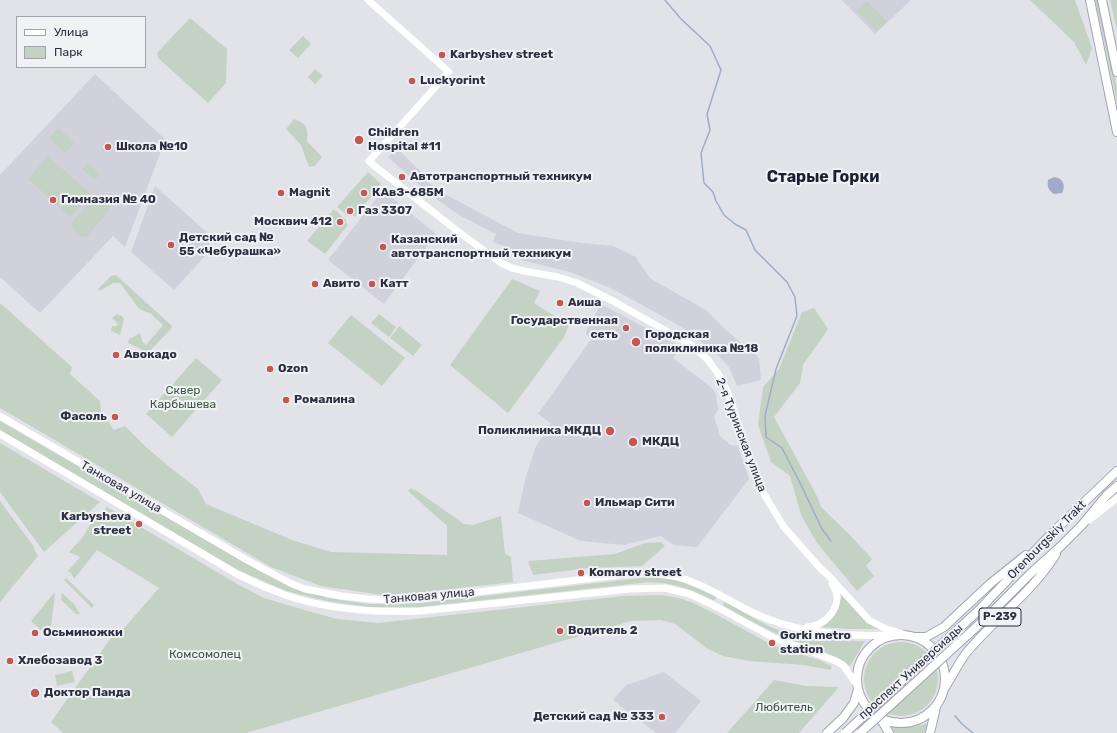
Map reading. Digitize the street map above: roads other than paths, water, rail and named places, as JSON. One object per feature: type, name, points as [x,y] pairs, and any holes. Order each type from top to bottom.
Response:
[{"type":"main road","name":"2-я Туринская улица","points":[[368,0],[449,72],[369,161],[460,233],[501,263],[512,268],[558,277],[577,283],[693,346],[708,360],[719,375],[728,393],[756,477],[764,494],[784,526],[820,568],[828,574],[869,620],[884,628],[903,634]]},
{"type":"main road","points":[[1090,0],[1117,132]]},
{"type":"main road","points":[[1102,0],[1117,72]]},
{"type":"main road","name":"Танковая улица","points":[[0,416],[247,560],[290,583],[311,590],[368,599],[420,599],[635,573],[661,574],[692,581],[757,615],[792,627],[842,634],[871,636],[893,635]]},
{"type":"main road","name":"Танковая улица","points":[[0,434],[237,574],[285,595],[301,600],[341,608],[398,612],[422,611],[630,589],[665,588],[690,594],[774,638],[836,661],[843,665],[858,686]]},
{"type":"main road","name":"Orenburgskiy Trakt","points":[[978,611],[1052,533],[1117,471]]},
{"type":"main road","name":"Orenburgskiy Trakt","points":[[986,619],[1030,574],[1082,525],[1106,496],[1117,486]]},
{"type":"main road","points":[[1082,525],[1117,498]]},
{"type":"main road","name":"Р-239","points":[[858,686],[858,672],[862,659],[865,653],[874,644],[893,635],[903,634],[916,637],[926,637],[944,627],[991,583],[1052,533]]},
{"type":"main road","name":"Р-239","points":[[944,690],[966,653],[1040,576],[1060,547]]},
{"type":"main road","points":[[792,627],[813,627],[818,625],[826,619],[834,608],[837,600],[836,591],[820,568]]},
{"type":"main road","points":[[717,607],[722,596]]},
{"type":"main road","name":"проспект Универсиады","points":[[845,733],[978,611]]},
{"type":"main road","name":"проспект Универсиады","points":[[860,733],[986,619]]},
{"type":"main road","name":"Р-239","points":[[916,637],[928,644],[937,653],[943,664],[946,677],[944,690],[936,707],[930,733]]},
{"type":"main road","points":[[858,686],[862,699],[870,711],[882,722],[889,733]]},
{"type":"main road","points":[[827,733],[843,718],[854,703],[858,686]]},
{"type":"main road","name":"Р-239","points":[[870,711],[884,720],[905,723],[912,722],[925,716],[936,707]]},
{"type":"water","points":[[1054,177],[1062,180],[1063,182],[1064,187],[1062,193],[1054,194],[1048,188],[1048,180]]},
{"type":"waterway","points":[[665,0],[681,19],[710,46],[721,70],[707,114],[710,130],[701,153],[704,183],[713,192],[724,215],[735,224],[746,230],[755,250],[787,282],[795,297],[797,316],[776,369],[765,416],[766,437],[782,448],[822,529],[831,541]]},
{"type":"waterway","points":[[955,716],[973,733]]},
{"type":"place","name":"Karbyshev street","points":[[442,55]]},
{"type":"place","name":"Luckyorint","points":[[412,81]]},
{"type":"place","name":"Children Hospital #11","points":[[359,140]]},
{"type":"place","name":"Школа №10","points":[[108,147]]},
{"type":"place","name":"Автотранспортный техникум","points":[[402,177]]},
{"type":"place","name":"Magnit","points":[[281,193]]},
{"type":"place","name":"КАвЗ-685М","points":[[364,193]]},
{"type":"place","name":"Гимназия № 40","points":[[53,200]]},
{"type":"place","name":"Газ 3307","points":[[350,211]]},
{"type":"place","name":"Москвич 412","points":[[340,222]]},
{"type":"place","name":"Детский сад № 55 «Чебурашка»","points":[[171,245]]},
{"type":"place","name":"Казанский автотранспортный техникум","points":[[383,247]]},
{"type":"place","name":"Авито","points":[[315,284]]},
{"type":"place","name":"Катт","points":[[372,284]]},
{"type":"place","name":"Аиша","points":[[560,303]]},
{"type":"place","name":"Государственная сеть","points":[[626,328]]},
{"type":"place","name":"Городская поликлиника №18","points":[[636,342]]},
{"type":"place","name":"Авокадо","points":[[116,355]]},
{"type":"place","name":"Ozon","points":[[270,369]]},
{"type":"place","name":"Ромалина","points":[[286,400]]},
{"type":"place","name":"Фасоль","points":[[115,417]]},
{"type":"place","name":"Поликлиника МКДЦ","points":[[610,431]]},
{"type":"place","name":"МКДЦ","points":[[633,442]]},
{"type":"place","name":"Ильмар Сити","points":[[587,503]]},
{"type":"place","name":"Karbysheva street","points":[[139,524]]},
{"type":"place","name":"Komarov street","points":[[581,573]]},
{"type":"place","name":"Водитель 2","points":[[560,631]]},
{"type":"place","name":"Осьминожки","points":[[35,633]]},
{"type":"place","name":"Gorki metro station","points":[[772,643]]},
{"type":"place","name":"Хлебозавод 3","points":[[10,661]]},
{"type":"place","name":"Доктор Панда","points":[[35,693]]},
{"type":"place","name":"Детский сад № 333","points":[[662,717]]},
{"type":"district","name":"Старые Горки","points":[[823,177]]},
{"type":"park label","name":"Сквер Карбышева","points":[[183,398]]},
{"type":"park label","name":"Комсомолец","points":[[205,655]]},
{"type":"park label","name":"Любитель","points":[[784,708]]}]
